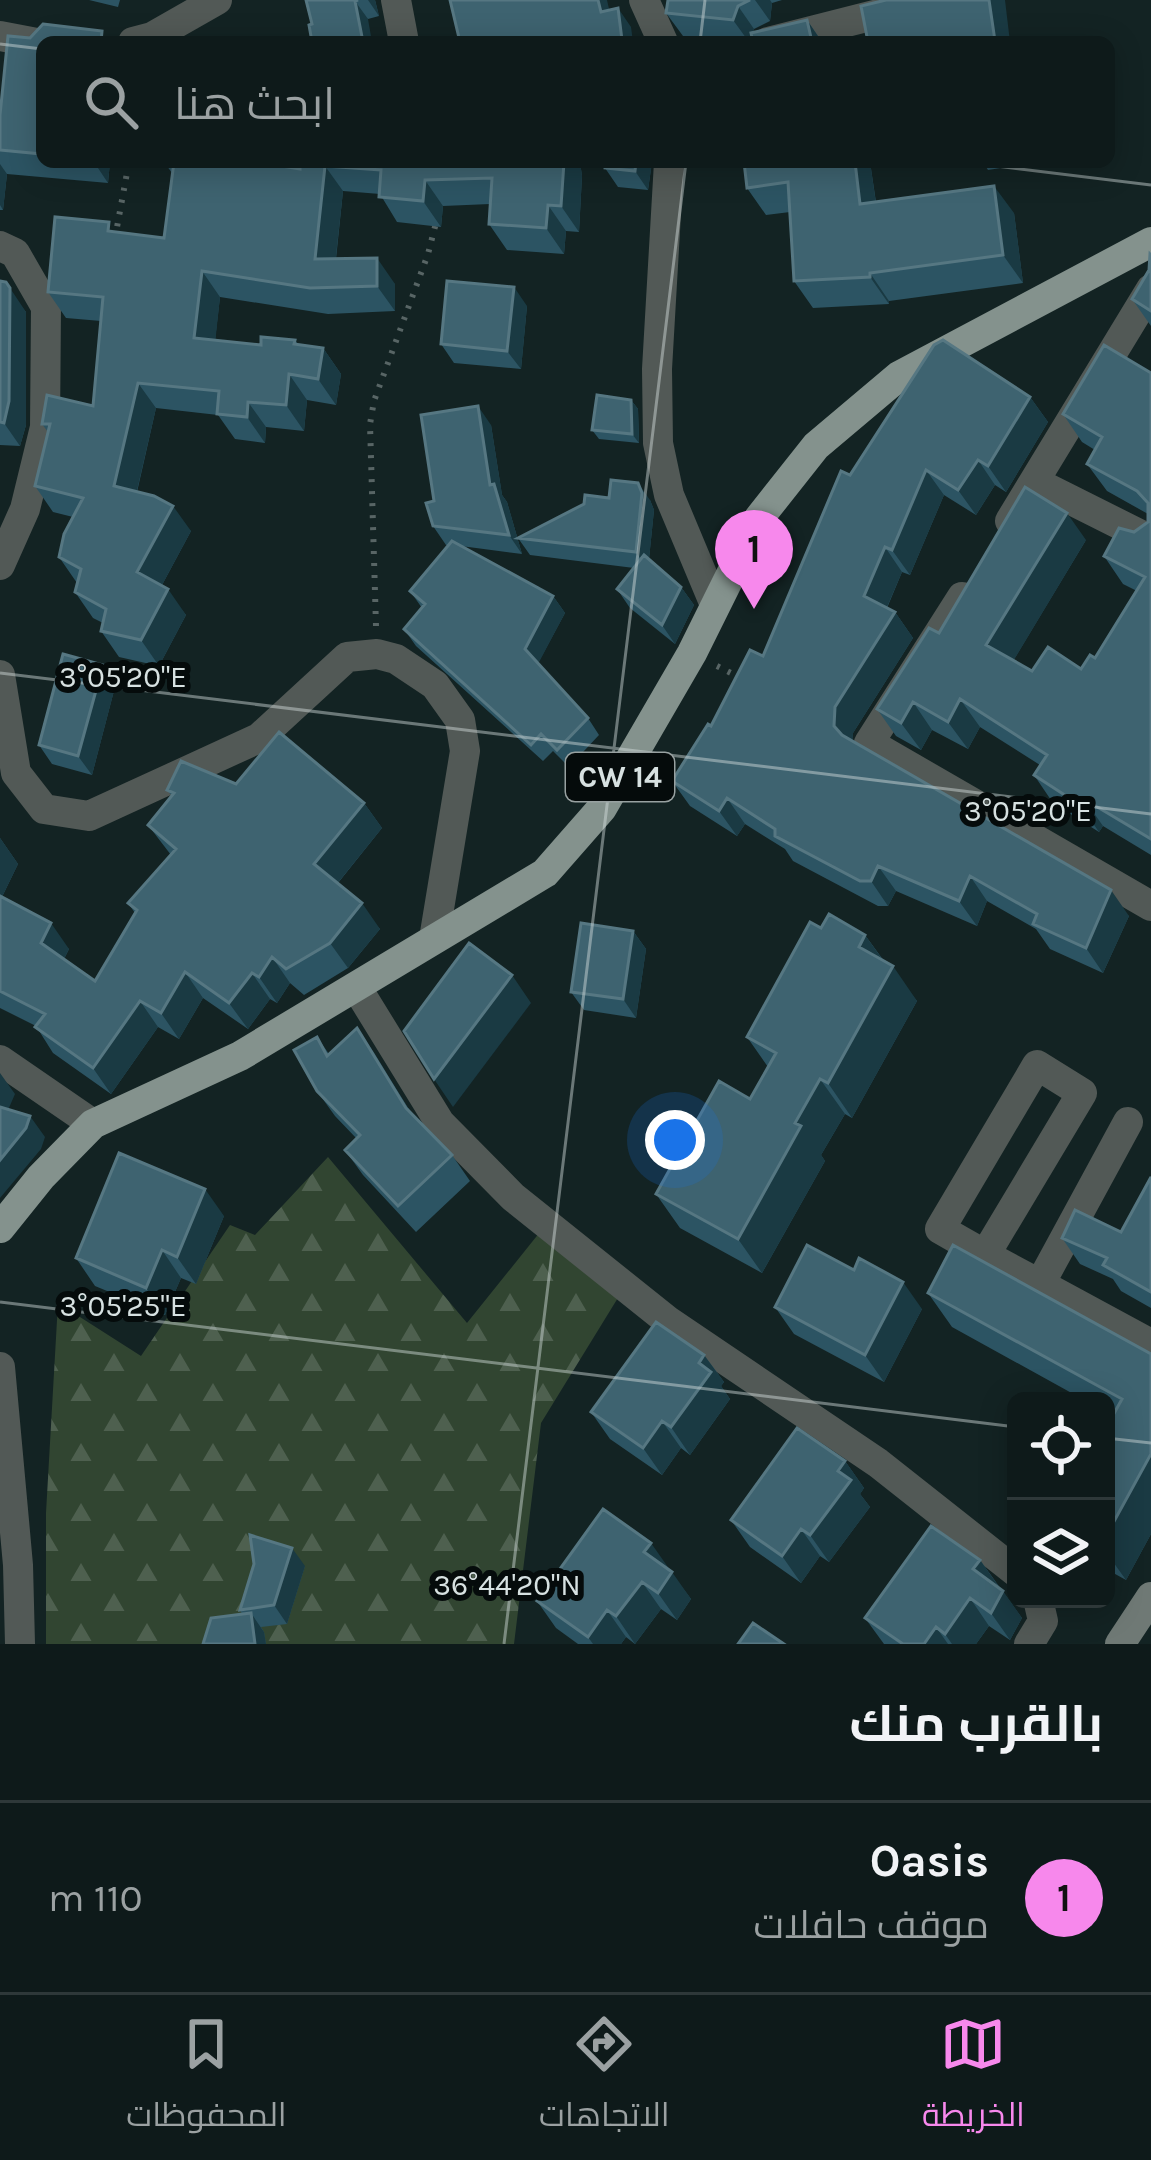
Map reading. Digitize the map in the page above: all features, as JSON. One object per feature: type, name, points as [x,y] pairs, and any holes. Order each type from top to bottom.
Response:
[{"type":"main road","name":"CW 14","points":[[0,1228],[93,1124],[240,1056],[545,873],[602,808],[692,653],[759,518],[805,460],[898,376],[1151,242]]},
{"type":"main road","points":[[1120,1644],[1151,1597]]},
{"type":"street","points":[[154,36],[218,0]]},
{"type":"street","points":[[396,0],[403,36]]},
{"type":"street","points":[[644,0],[660,36]]},
{"type":"street","points":[[792,36],[932,1]]},
{"type":"street","points":[[0,37],[36,43]]},
{"type":"street","points":[[669,168],[657,370],[658,443],[669,494],[715,605]]},
{"type":"street","points":[[0,247],[16,253],[46,307],[45,427],[25,509],[0,565]]},
{"type":"street","points":[[1151,289],[869,743],[1151,906]]},
{"type":"street","points":[[1035,482],[1151,540]]},
{"type":"street","points":[[0,674],[16,773],[44,809],[88,817],[259,738],[347,658],[377,654],[396,659],[435,685],[460,720],[465,751],[434,939]]},
{"type":"street","points":[[357,988],[440,1123],[514,1198],[668,1322],[878,1463],[1007,1565]]},
{"type":"street","points":[[0,1060],[93,1124]]},
{"type":"street","points":[[985,1255],[1082,1093],[1037,1065],[940,1229],[985,1255],[1151,1344]]},
{"type":"street","points":[[1040,1284],[1128,1123]]},
{"type":"street","points":[[0,1367],[20,1644]]},
{"type":"street","points":[[1029,1644],[1043,1621],[1040,1608]]},
{"type":"path","points":[[114,245],[128,168]]},
{"type":"path","points":[[377,654],[370,424],[374,401],[428,254],[437,208]]},
{"type":"path","points":[[692,653],[751,683]]},
{"type":"green space","points":[[328,1157],[467,1323],[544,1227],[624,1288],[541,1423],[514,1644],[46,1644],[46,1513],[58,1303],[141,1356],[230,1225],[255,1235]]},
{"type":"building","points":[[306,0],[358,0],[362,36],[311,36]]},
{"type":"building","points":[[450,0],[598,0],[601,12],[618,8],[622,36],[459,36]]},
{"type":"building","points":[[668,0],[750,0],[738,6],[733,20],[666,13]]},
{"type":"building","points":[[886,0],[989,0],[994,36],[867,36],[861,6]]},
{"type":"building","points":[[807,20],[811,36],[752,36]]},
{"type":"building","points":[[43,24],[102,31],[102,36],[36,36],[36,153],[0,150],[8,36],[30,38]]},
{"type":"building","points":[[173,168],[325,168],[315,259],[377,258],[377,286],[310,288],[202,271],[194,338],[261,345],[261,337],[323,348],[318,379],[289,374],[286,405],[248,402],[247,417],[217,414],[219,391],[138,383],[114,486],[173,506],[137,572],[168,589],[141,640],[101,631],[106,609],[75,592],[81,569],[59,557],[64,534],[83,498],[35,486],[50,424],[42,424],[47,395],[93,406],[103,297],[48,292],[55,217],[109,222],[108,231],[164,238]]},
{"type":"building","points":[[353,168],[564,168],[561,206],[548,205],[546,228],[489,224],[492,178],[425,180],[423,201],[379,197],[381,170]]},
{"type":"building","points":[[745,168],[856,168],[860,204],[994,186],[1003,255],[870,273],[870,277],[794,281],[788,182],[747,188]]},
{"type":"building","points":[[1150,254],[1151,311],[1132,299],[1149,270]]},
{"type":"building","points":[[0,281],[10,288],[9,401],[4,423],[0,422]]},
{"type":"building","points":[[447,281],[514,287],[507,351],[441,344]]},
{"type":"building","points":[[943,340],[1030,397],[988,466],[978,460],[958,490],[926,470],[892,550],[885,547],[864,596],[895,612],[835,707],[834,726],[842,735],[1111,890],[1086,948],[1033,924],[1037,914],[970,876],[959,901],[878,866],[871,881],[860,881],[775,836],[775,829],[727,798],[719,811],[672,781],[708,724],[711,726],[750,650],[763,656],[841,471],[850,475],[934,345]]},
{"type":"building","points":[[1104,345],[1151,373],[1151,839],[1084,799],[1080,805],[1034,775],[1047,755],[960,699],[948,722],[913,702],[901,723],[877,709],[929,628],[939,633],[1025,487],[1067,513],[986,645],[1032,671],[1048,647],[1081,669],[1090,655],[1095,658],[1145,577],[1104,556],[1119,528],[1134,532],[1148,522],[1148,503],[1137,491],[1087,464],[1102,437],[1063,414]]},
{"type":"building","points":[[597,395],[631,400],[632,434],[592,430]]},
{"type":"building","points":[[478,406],[490,485],[494,484],[509,535],[433,526],[426,503],[434,501],[421,415]]},
{"type":"building","points":[[611,480],[638,483],[642,493],[636,552],[518,538],[584,504],[585,495],[609,498]]},
{"type":"building","points":[[452,541],[553,596],[525,649],[588,718],[557,750],[541,734],[531,745],[404,629],[425,604],[410,591]]},
{"type":"building","points":[[644,555],[681,587],[662,625],[617,589]]},
{"type":"building","points":[[63,654],[103,665],[78,756],[39,745]]},
{"type":"building","points":[[279,732],[364,803],[314,864],[362,903],[330,943],[286,969],[272,957],[259,977],[252,973],[229,1003],[185,972],[161,1013],[140,1001],[93,1068],[35,1027],[45,1014],[0,991],[0,896],[51,923],[41,943],[95,981],[137,910],[128,903],[176,849],[148,825],[174,793],[167,790],[181,761],[236,784]]},
{"type":"building","points":[[829,914],[865,935],[859,947],[893,966],[828,1083],[820,1079],[795,1123],[801,1126],[738,1239],[656,1194],[719,1081],[750,1099],[776,1053],[747,1037],[810,922],[821,928]]},
{"type":"building","points":[[581,923],[633,931],[623,999],[571,992]]},
{"type":"building","points":[[469,943],[512,975],[434,1079],[404,1031]]},
{"type":"building","points":[[357,1028],[406,1108],[452,1155],[398,1206],[345,1150],[360,1135],[317,1091],[294,1050],[317,1037],[327,1056]]},
{"type":"building","points":[[0,1107],[30,1116],[0,1160]]},
{"type":"building","points":[[119,1153],[205,1189],[177,1257],[162,1250],[146,1288],[76,1258]]},
{"type":"building","points":[[1151,1177],[1151,1292],[1103,1265],[1107,1258],[1062,1238],[1075,1210],[1121,1232]]},
{"type":"building","points":[[807,1245],[854,1270],[859,1258],[903,1282],[865,1355],[775,1307]]},
{"type":"building","points":[[953,1245],[1151,1354],[1151,1454],[1115,1520],[1115,1412],[1122,1399],[928,1293]]},
{"type":"building","points":[[656,1322],[704,1355],[699,1363],[711,1372],[671,1427],[662,1421],[643,1448],[591,1412]]},
{"type":"building","points":[[797,1428],[845,1461],[838,1471],[851,1480],[810,1535],[801,1529],[782,1556],[731,1520]]},
{"type":"building","points":[[603,1509],[651,1543],[644,1552],[672,1572],[658,1593],[642,1582],[616,1616],[607,1610],[588,1637],[537,1601]]},
{"type":"building","points":[[931,1526],[980,1560],[973,1569],[1003,1591],[991,1613],[970,1598],[945,1634],[936,1627],[924,1644],[903,1644],[865,1618]]},
{"type":"building","points":[[250,1535],[292,1548],[274,1605],[240,1610],[254,1564]]},
{"type":"building","points":[[251,1613],[255,1644],[203,1644],[211,1618]]},
{"type":"building","points":[[753,1623],[784,1644],[738,1644]]},
{"type":"place","name":"Oasis","points":[[754,609]]}]
